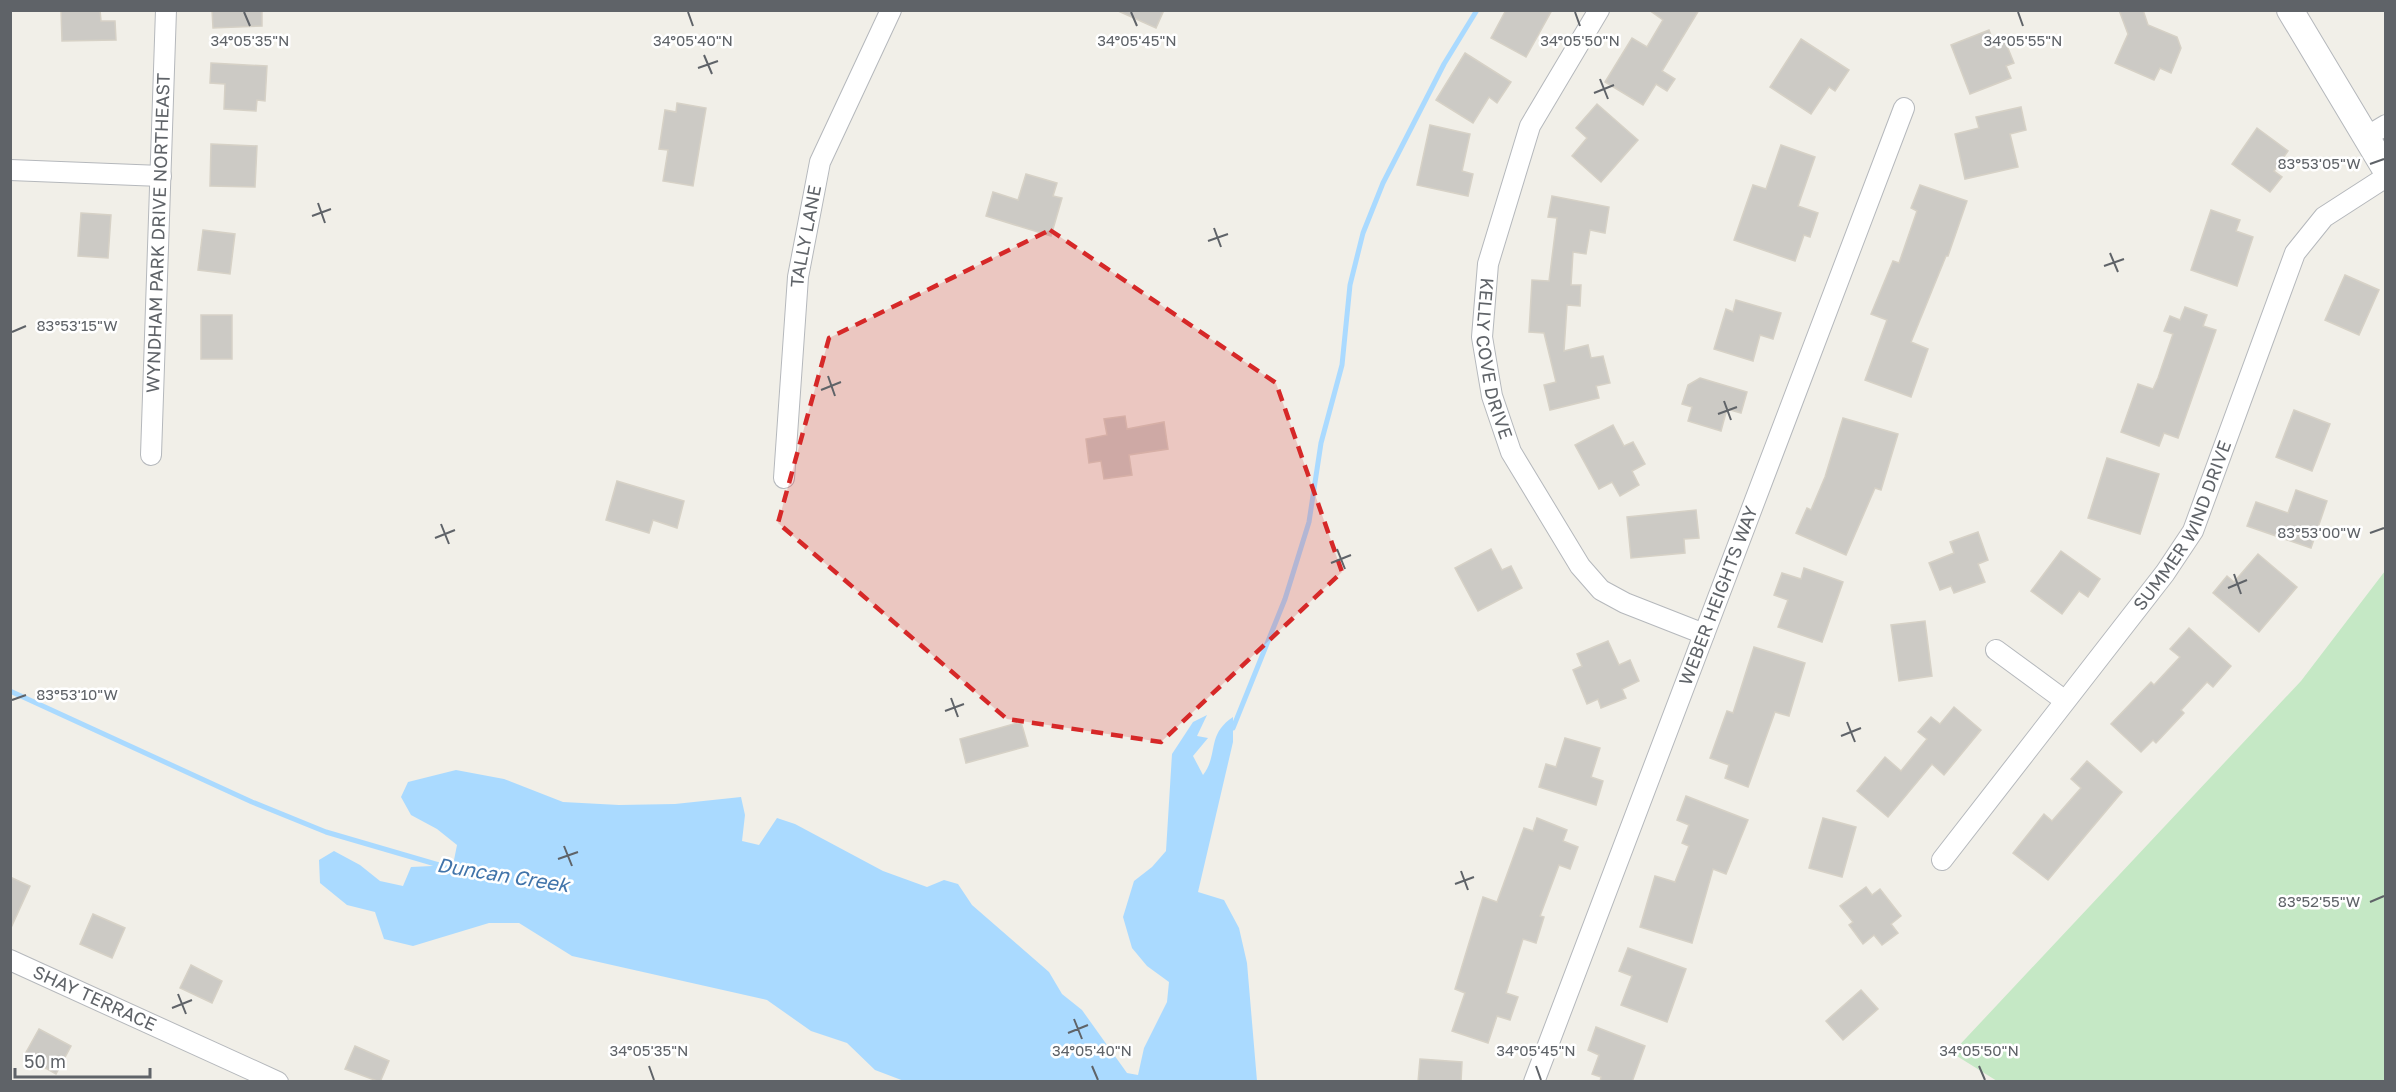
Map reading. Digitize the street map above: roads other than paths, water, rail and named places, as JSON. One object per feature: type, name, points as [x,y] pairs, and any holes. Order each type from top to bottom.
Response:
[{"type":"street","name":"WYNDHAM PARK DRIVE NORTHEAST","points":[[151,455],[166,10]]},
{"type":"street","name":"TALLY LANE","points":[[784,478],[798,277],[820,162],[891,10]]},
{"type":"street","name":"KELLY COVE DRIVE","points":[[1599,10],[1530,126],[1488,264],[1482,337],[1492,396],[1511,452],[1580,566],[1601,590],[1625,603],[1704,634]]},
{"type":"street","points":[[2290,10],[2376,131],[2385,170]]},
{"type":"street","name":"WEBER HEIGHTS WAY","points":[[1534,1082],[1904,108]]},
{"type":"street","points":[[10,170],[161,176]]},
{"type":"street","name":"SUMMER WIND DRIVE","points":[[1942,860],[2064,700],[2165,573],[2193,531],[2295,253],[2324,217],[2385,177]]},
{"type":"street","points":[[1996,650],[2064,700]]},
{"type":"street","name":"SHAY TERRACE","points":[[10,960],[274,1081]]},
{"type":"water","points":[[1207,715],[1197,736],[1208,738],[1193,756],[1203,775],[1211,760],[1219,731],[1233,717],[1233,742],[1198,892],[1224,900],[1239,928],[1247,963],[1257,1081],[904,1081],[875,1070],[847,1043],[811,1031],[767,1000],[572,956],[519,923],[489,923],[413,946],[384,939],[375,912],[347,905],[320,883],[319,860],[334,851],[360,865],[380,881],[403,886],[411,867],[453,865],[457,845],[437,829],[411,815],[401,797],[408,782],[456,770],[504,779],[563,802],[619,805],[675,804],[741,797],[745,815],[742,841],[759,845],[777,818],[795,824],[883,871],[927,887],[944,880],[958,884],[972,905],[1049,972],[1062,994],[1082,1010],[1127,1073],[1138,1075],[1144,1048],[1167,1002],[1169,982],[1147,966],[1132,948],[1123,917],[1134,881],[1152,867],[1166,851],[1172,754],[1193,722]]},
{"type":"waterway","points":[[1233,728],[1285,599],[1309,522],[1321,443],[1342,365],[1350,285],[1363,233],[1383,183],[1444,64],[1477,10]]},
{"type":"waterway","name":"Duncan Creek","points":[[10,691],[252,802],[326,832],[439,865]]}]
